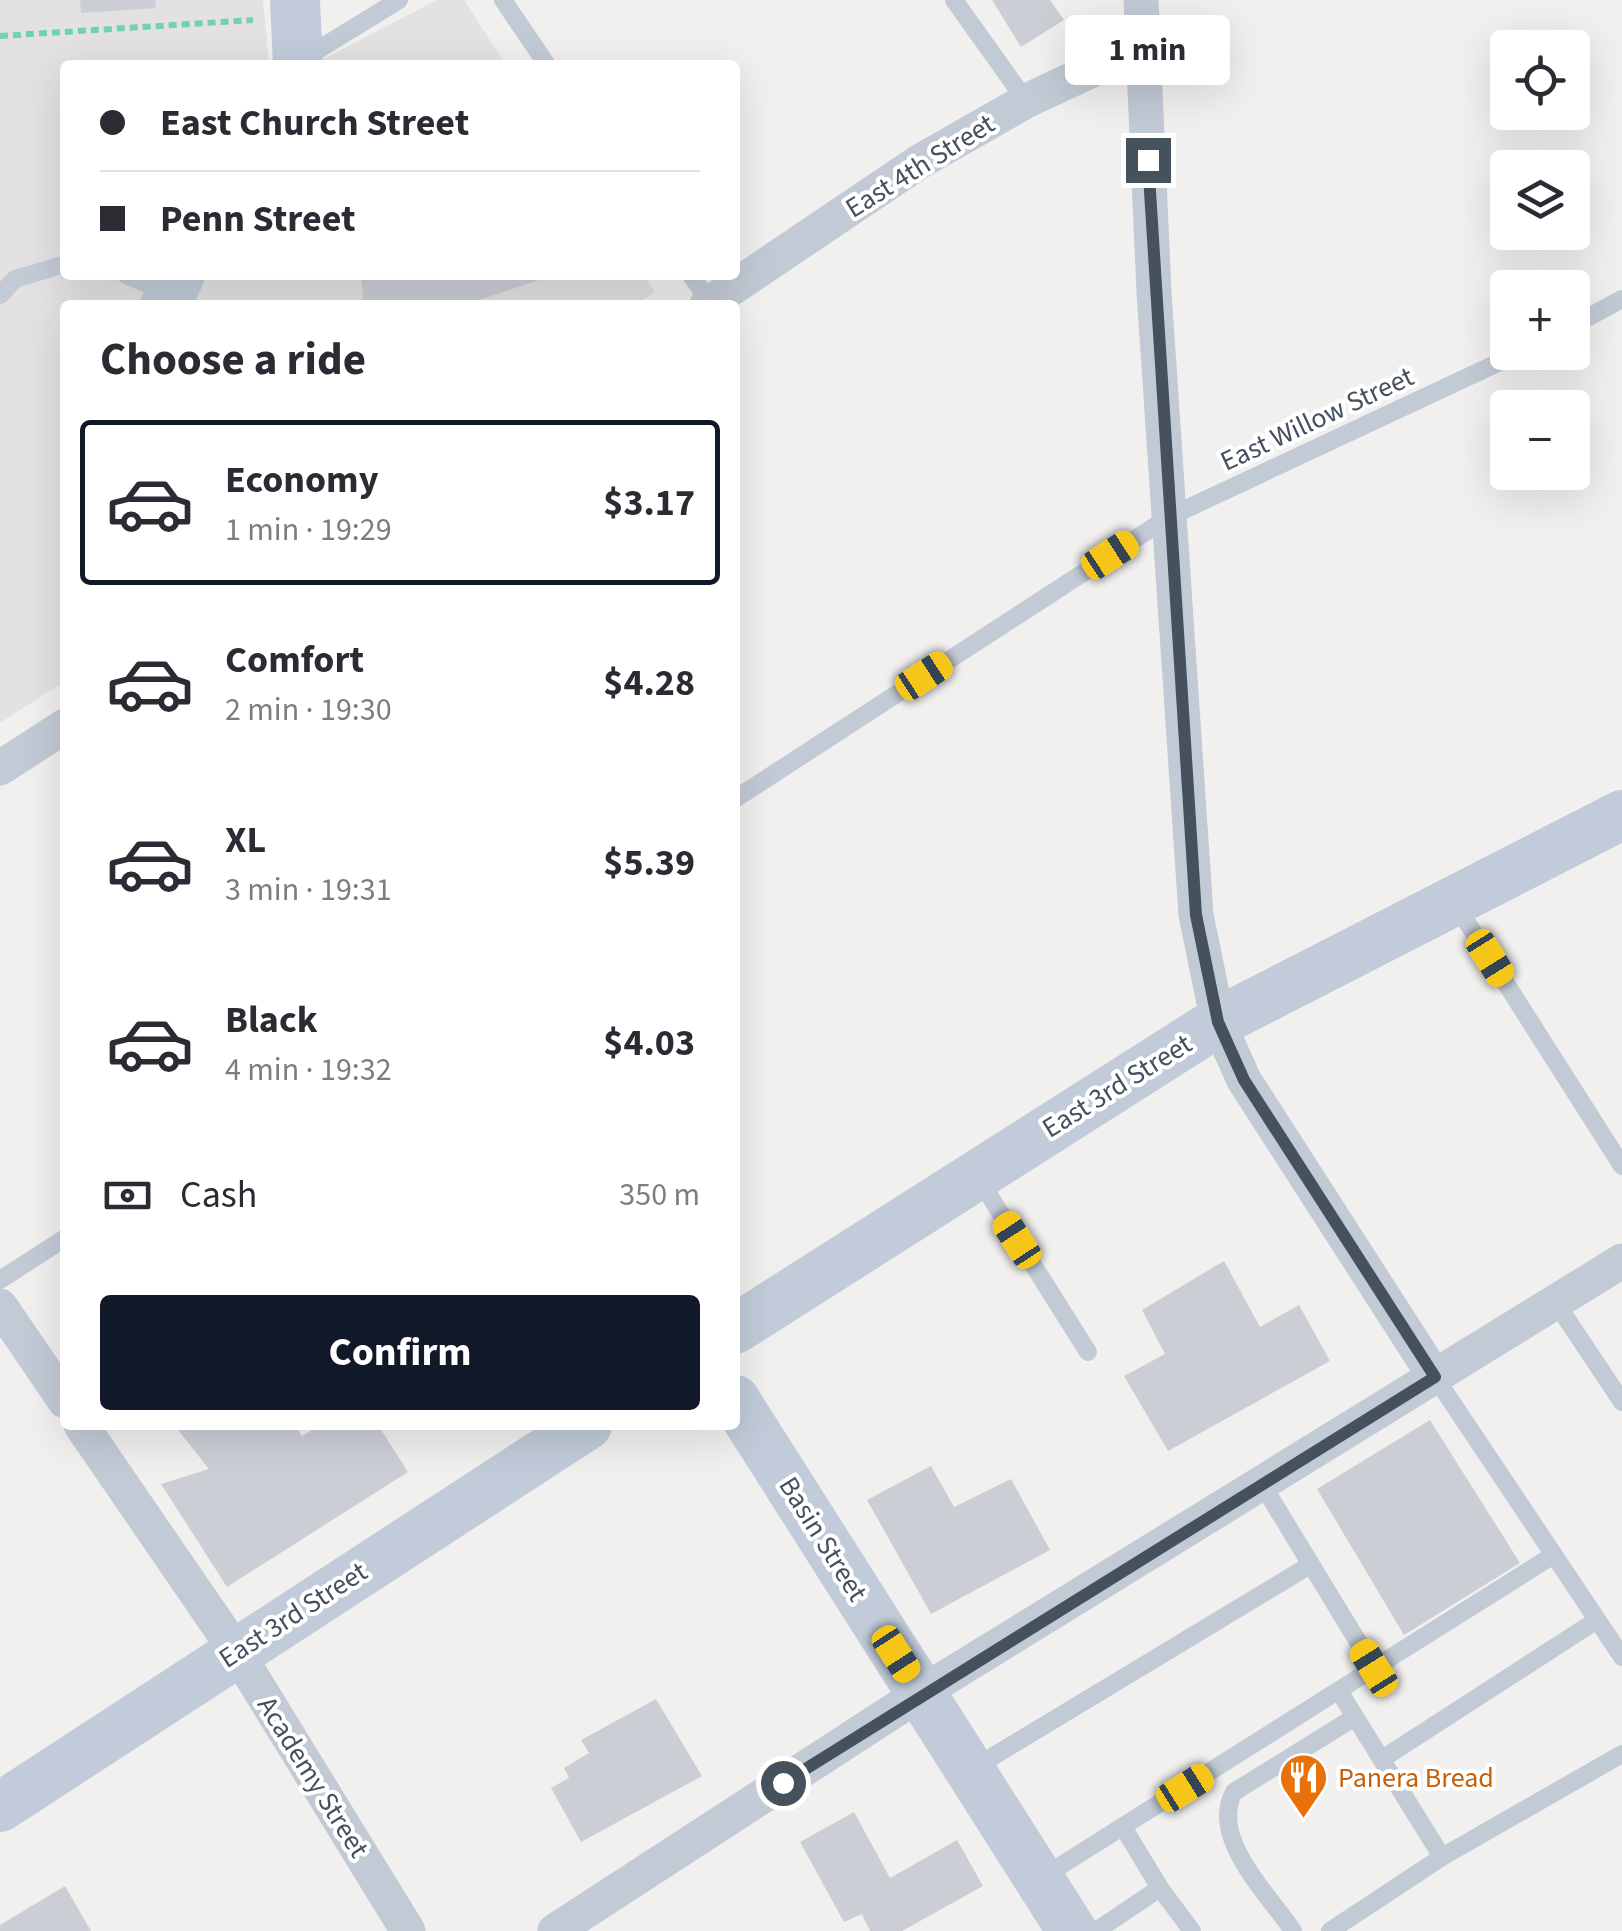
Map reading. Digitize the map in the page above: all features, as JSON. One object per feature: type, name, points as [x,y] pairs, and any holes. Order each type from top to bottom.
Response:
[{"type":"main road","points":[[274,10],[296,60]]},
{"type":"main road","name":"East 3rd Street","points":[[740,1327],[1218,1022],[1622,815]]},
{"type":"main road","name":"Basin Street","points":[[740,1408],[1072,1931]]},
{"type":"main road","name":"East 3rd Street","points":[[0,1807],[579,1430]]},
{"type":"street","points":[[1142,0],[1169,517],[1196,915],[1218,1022],[1244,1080],[1435,1377]]},
{"type":"street","name":"East 4th Street","points":[[740,271],[1026,102],[1144,46]]},
{"type":"street","name":"East 4th Street","points":[[703,294],[726,280]]},
{"type":"street","points":[[0,768],[60,730]]},
{"type":"street","points":[[555,1931],[921,1693],[1622,1261]]},
{"type":"street","points":[[0,1306],[60,1394]]},
{"type":"street","name":"Academy Street","points":[[84,1430],[236,1651],[408,1931]]},
{"type":"lane","points":[[304,60],[399,0]]},
{"type":"lane","points":[[503,0],[544,60]]},
{"type":"lane","points":[[954,0],[1026,102]]},
{"type":"lane","points":[[0,295],[16,279],[60,266]]},
{"type":"lane","points":[[1590,316],[1622,299]]},
{"type":"lane","name":"East Willow Street","points":[[740,796],[1169,517],[1490,367]]},
{"type":"lane","points":[[1452,899],[1622,1166]]},
{"type":"lane","points":[[977,1176],[1088,1352]]},
{"type":"lane","points":[[0,1280],[60,1241]]},
{"type":"lane","points":[[1554,1300],[1622,1402]]},
{"type":"lane","points":[[1435,1377],[1622,1657]]},
{"type":"lane","points":[[1262,1484],[1374,1668]]},
{"type":"lane","points":[[1040,1879],[1552,1556]]},
{"type":"lane","points":[[970,1771],[1310,1565]]},
{"type":"lane","points":[[1382,1759],[1597,1620]]},
{"type":"lane","points":[[1339,1691],[1442,1857]]},
{"type":"lane","points":[[1293,1931],[1227,1833],[1224,1810],[1234,1792],[1356,1717]]},
{"type":"lane","points":[[1330,1931],[1442,1857],[1622,1754]]},
{"type":"lane","points":[[1124,1827],[1160,1888],[1192,1931]]},
{"type":"lane","points":[[1096,1931],[1160,1888]]},
{"type":"path","points":[[0,36],[274,10]]},
{"type":"shaded area","points":[[0,0],[263,0],[269,60],[60,60],[60,280],[647,280],[655,292],[643,300],[60,300],[60,684],[0,723]]},
{"type":"shaded area","points":[[437,0],[464,0],[503,60],[322,60]]},
{"type":"building","points":[[80,0],[155,0],[156,8],[81,13]]},
{"type":"building","points":[[992,0],[1050,0],[1064,20],[1021,47]]},
{"type":"building","points":[[362,280],[539,280],[479,300],[364,300]]},
{"type":"building","points":[[1224,1261],[1260,1327],[1299,1305],[1330,1361],[1168,1451],[1124,1376],[1165,1354],[1142,1310]]},
{"type":"building","points":[[1430,1420],[1520,1563],[1404,1635],[1317,1489]]},
{"type":"building","points":[[178,1430],[298,1430],[302,1436],[312,1430],[381,1430],[408,1472],[227,1587],[161,1484],[209,1469]]},
{"type":"building","points":[[931,1466],[954,1507],[1011,1479],[1050,1550],[931,1614],[867,1500]]},
{"type":"building","points":[[656,1699],[702,1776],[581,1842],[551,1788],[569,1778],[564,1768],[589,1753],[581,1740]]},
{"type":"building","points":[[854,1812],[890,1878],[957,1840],[983,1886],[902,1931],[870,1931],[862,1914],[844,1922],[800,1842]]},
{"type":"building","points":[[65,1886],[91,1931],[0,1931],[0,1925]]},
{"type":"place","name":"Panera Bread","points":[[1303,1820]]},
{"type":"route","points":[[783,1783],[955,1672],[1435,1377],[1244,1080],[1218,1022],[1205,973],[1196,915],[1148,160]]}]
